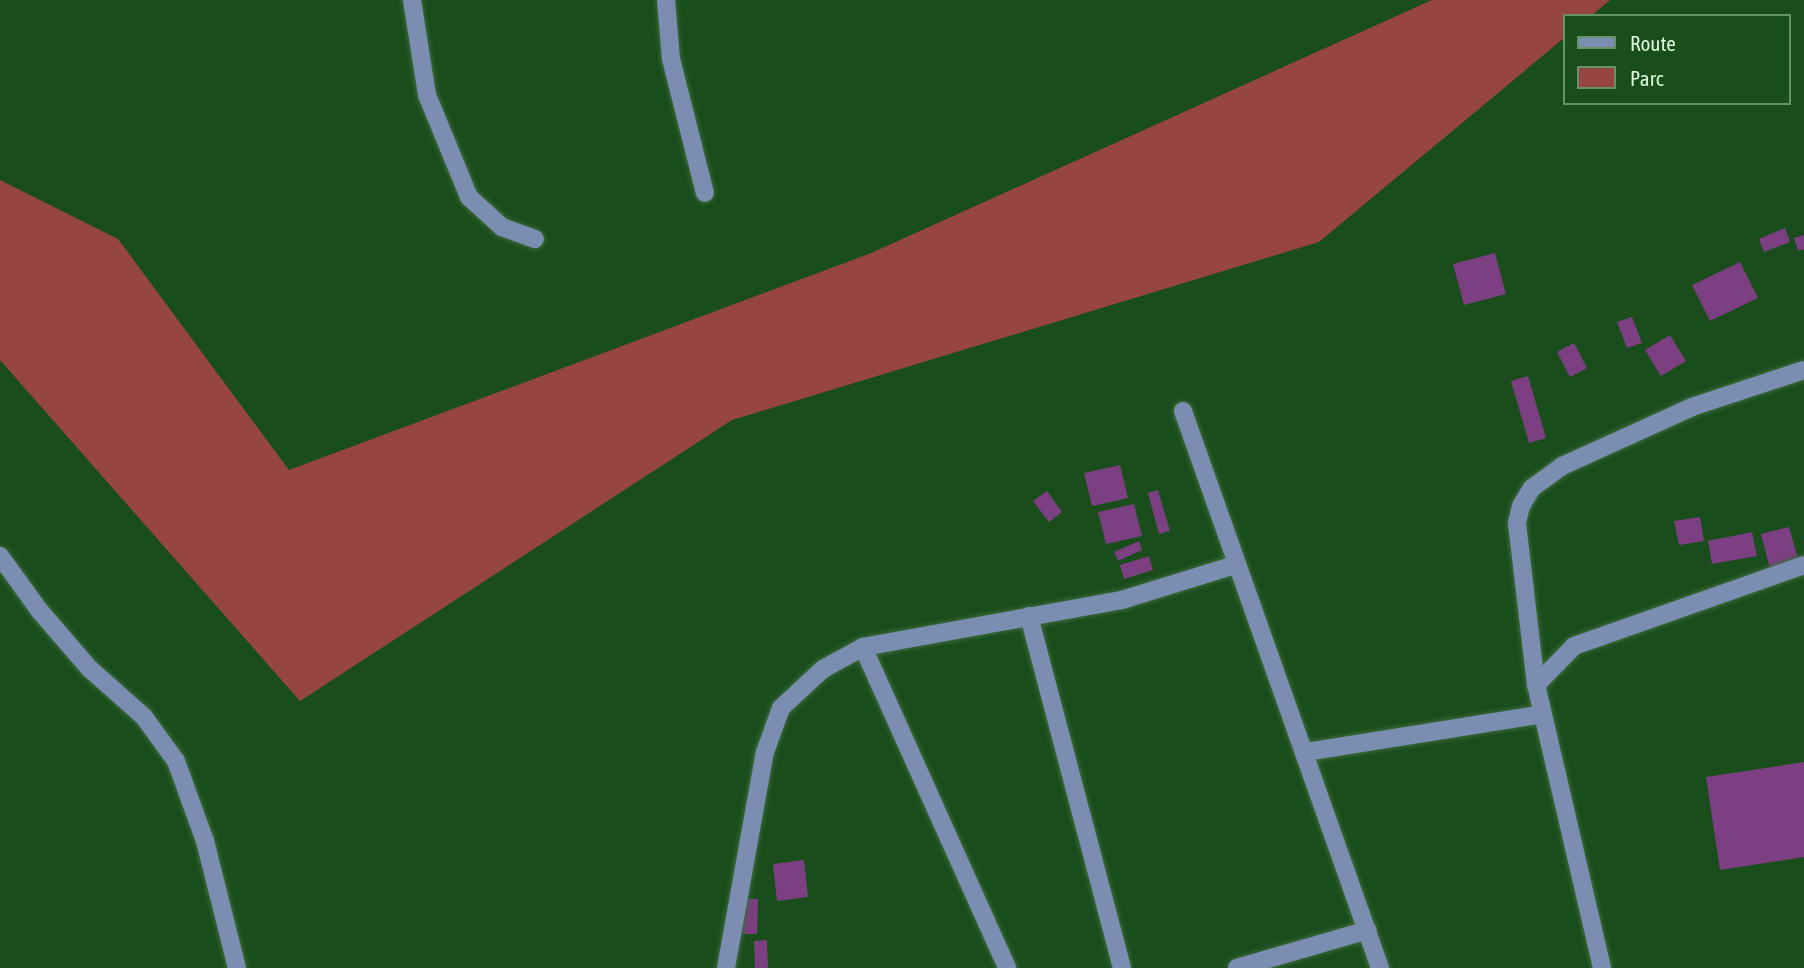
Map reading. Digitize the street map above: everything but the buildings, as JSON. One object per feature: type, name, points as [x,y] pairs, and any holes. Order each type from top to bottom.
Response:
[{"type":"street","points":[[412,0],[427,95],[469,197],[502,228],[535,239]]},
{"type":"street","points":[[666,0],[671,59],[705,193]]},
{"type":"street","points":[[1602,968],[1536,685],[1517,523],[1532,488],[1562,466],[1692,407],[1804,370]]},
{"type":"street","points":[[1182,411],[1306,752],[1380,968]]},
{"type":"street","points":[[0,556],[39,610],[90,669],[145,717],[176,761],[205,841],[237,968]]},
{"type":"street","points":[[726,968],[765,752],[781,708],[823,669],[863,647],[1122,600],[1236,565]]},
{"type":"street","points":[[1536,685],[1574,646],[1804,565]]},
{"type":"street","points":[[1029,616],[1122,968]]},
{"type":"street","points":[[863,647],[1007,968]]},
{"type":"street","points":[[1306,752],[1542,713]]},
{"type":"street","points":[[1237,968],[1368,930]]},
{"type":"green space","points":[[1432,0],[1610,0],[1593,14],[1562,14],[1562,40],[1319,242],[732,420],[300,701],[0,360],[0,180],[118,239],[289,470],[869,254]]}]
